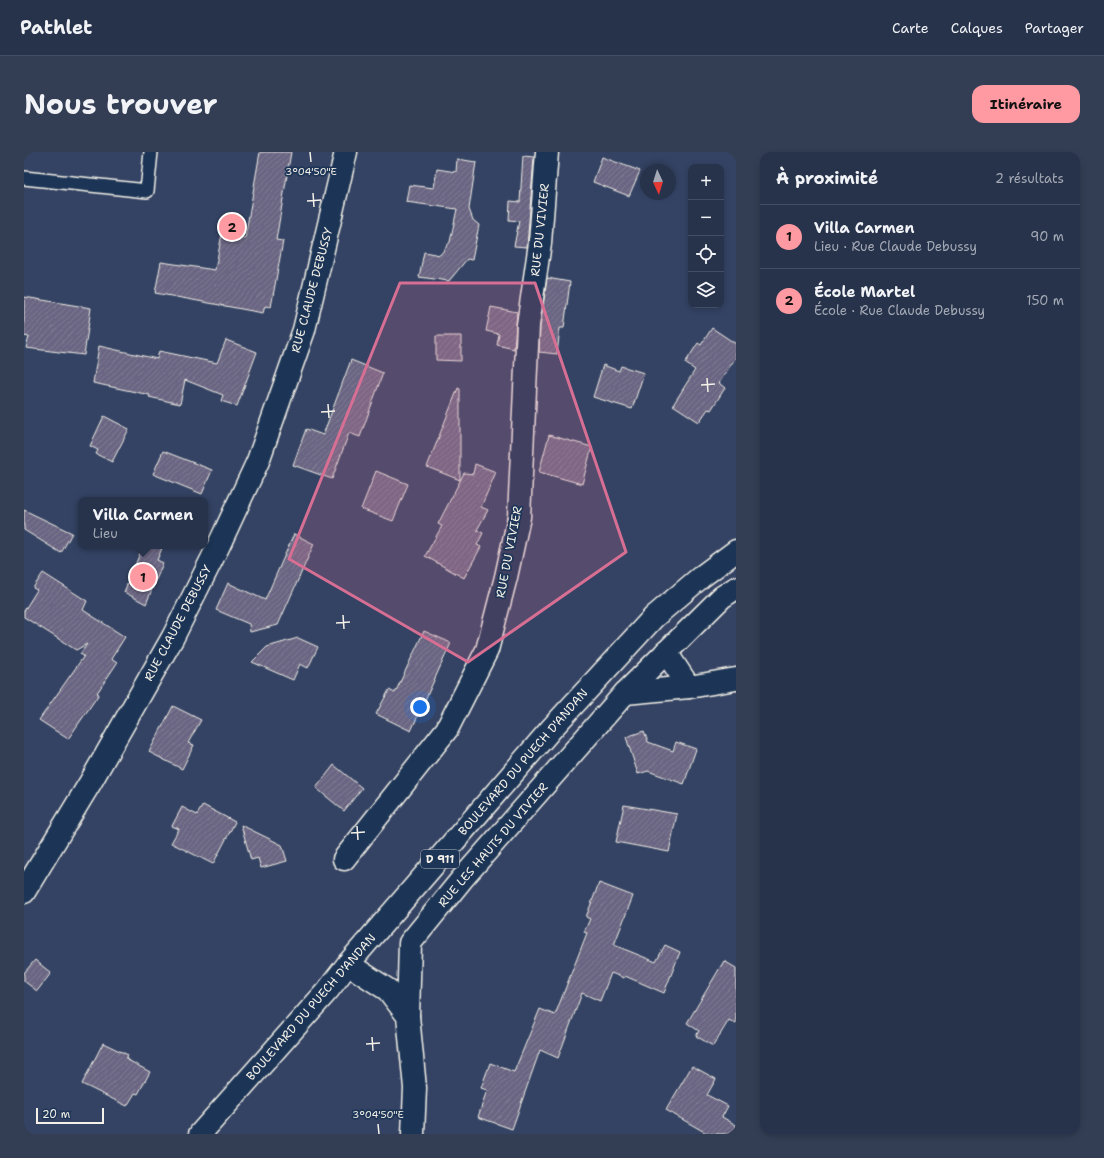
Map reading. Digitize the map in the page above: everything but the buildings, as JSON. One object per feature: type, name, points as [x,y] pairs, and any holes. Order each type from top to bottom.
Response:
[{"type":"street","name":"RUE CLAUDE DEBUSSY","points":[[24,892],[90,783],[173,637],[218,547],[258,461],[304,330],[346,152]]},
{"type":"street","name":"RUE DU VIVIER","points":[[344,859],[447,729],[487,650],[506,578],[518,517],[528,325],[540,243],[548,152]]},
{"type":"street","name":"BOULEVARD DU PUECH D'ANDAN","points":[[200,1134],[319,1000],[348,964],[552,728],[654,617],[701,577],[736,551]]},
{"type":"street","name":"RUE LES HAUTS DU VIVIER","points":[[413,1134],[415,1088],[408,1016],[410,943],[462,880],[625,693],[722,598],[736,588]]},
{"type":"street","points":[[666,652],[689,687]]},
{"type":"street","points":[[625,693],[689,687],[736,679]]},
{"type":"street","points":[[348,964],[388,990],[408,1016]]},
{"type":"lane","points":[[24,178],[147,191],[152,152]]},
{"type":"highlighted area","points":[[400,283],[535,283],[626,552],[468,662],[289,559]]},
{"type":"place","name":"École Martel","points":[[232,227]]},
{"type":"place","name":"Villa Carmen","points":[[143,577]]}]
